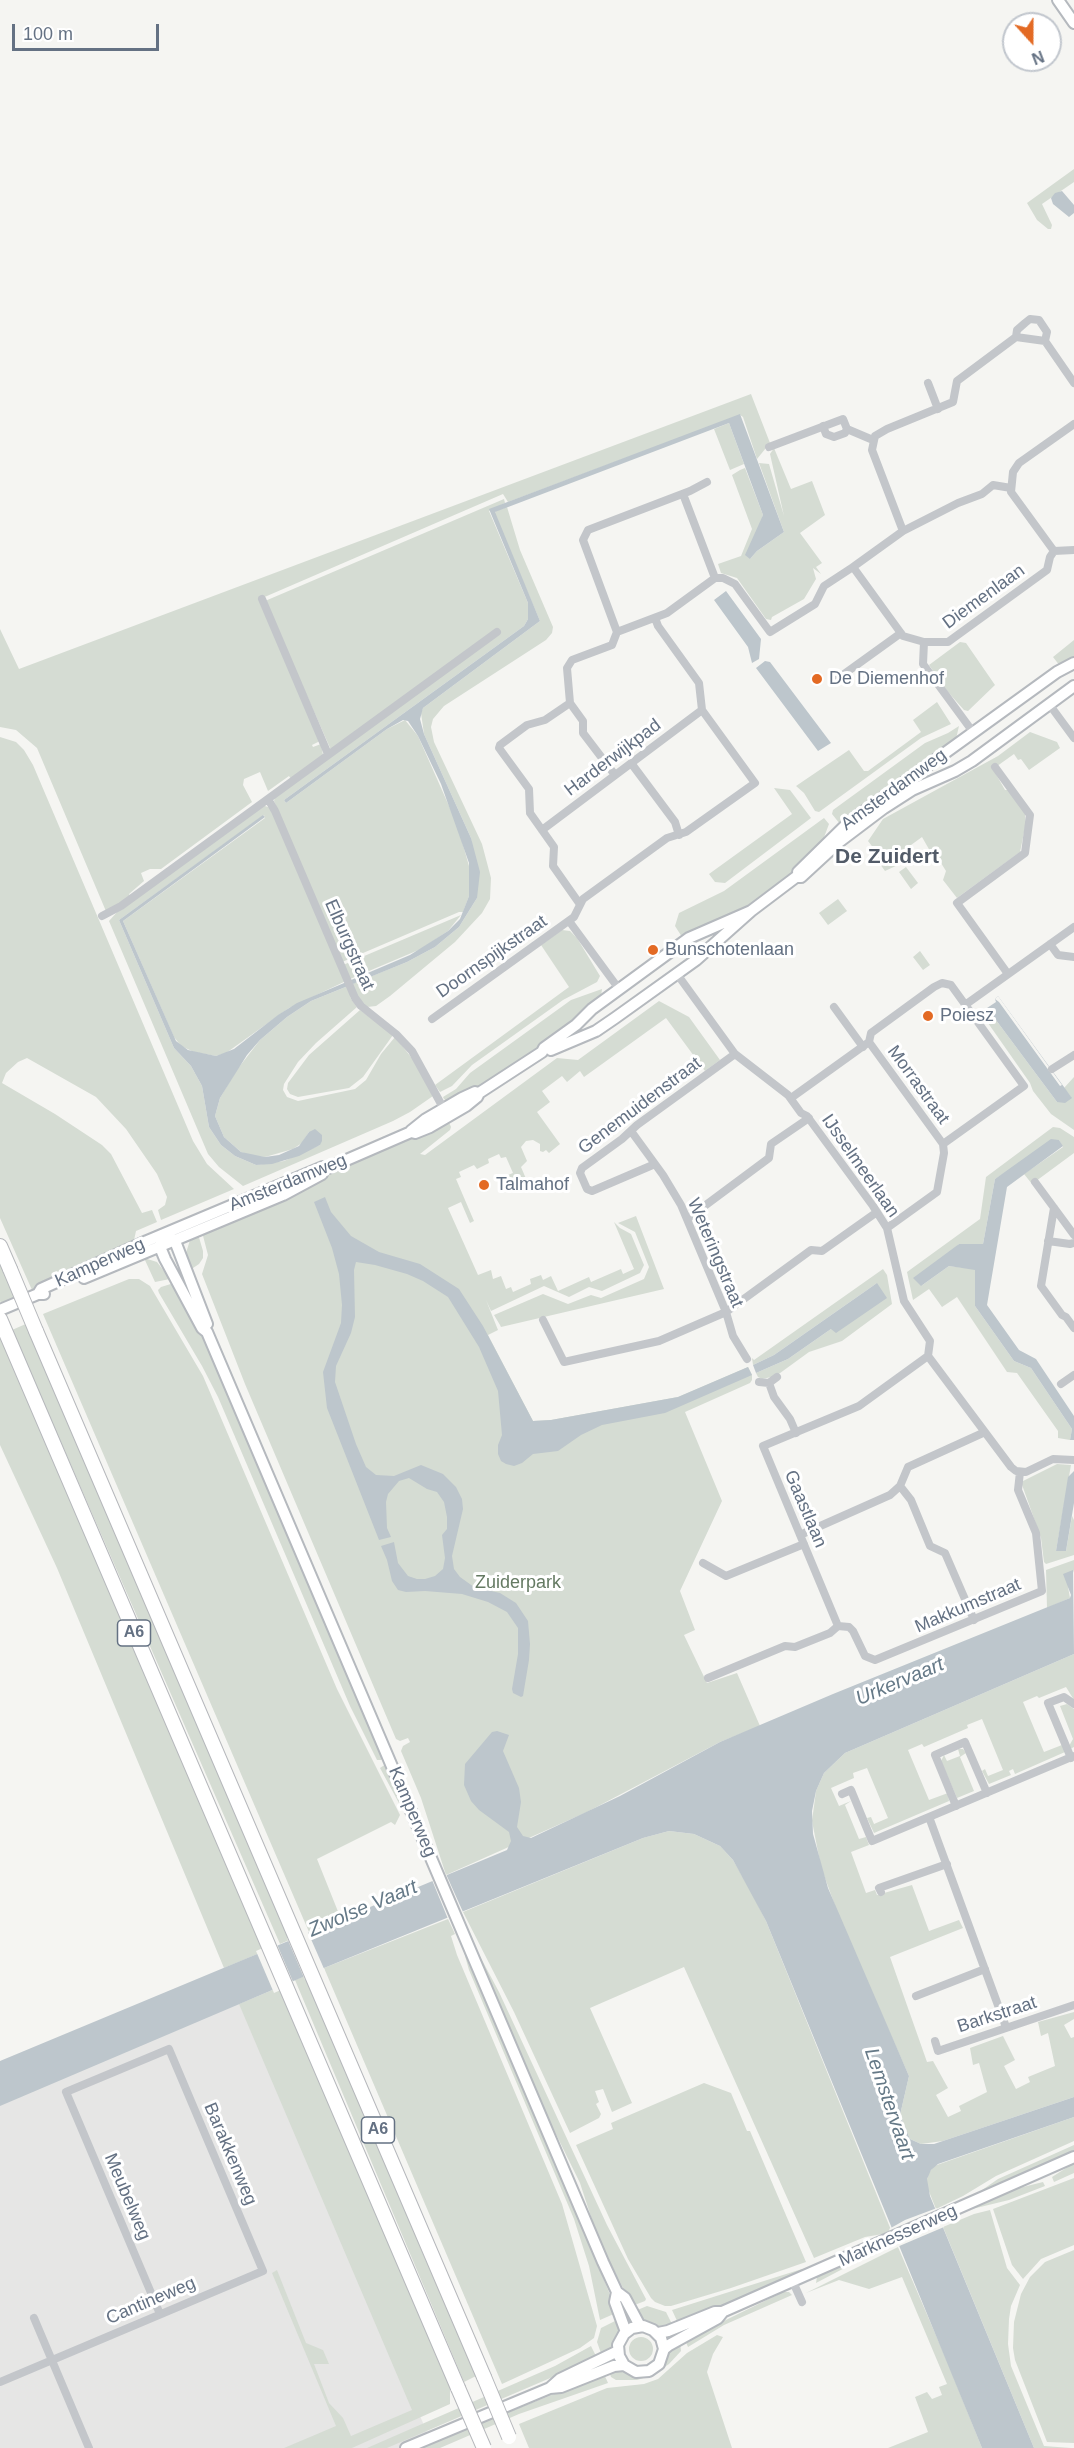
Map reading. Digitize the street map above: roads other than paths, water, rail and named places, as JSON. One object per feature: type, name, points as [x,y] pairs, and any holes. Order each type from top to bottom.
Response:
[{"type":"highway","name":"A6","points":[[0,1246],[512,2442]]},
{"type":"highway","name":"A6","points":[[0,1319],[484,2448]]},
{"type":"main road","points":[[1058,0],[1074,23]]},
{"type":"main road","name":"Amsterdamweg","points":[[542,1052],[547,1053],[596,1031],[677,974],[708,951],[720,937],[751,911],[796,877],[798,872],[848,822],[972,732],[1074,663]]},
{"type":"main road","name":"Amsterdamweg","points":[[796,877],[801,877],[843,839],[906,794],[955,771],[1074,686]]},
{"type":"main road","points":[[1037,687],[1050,704]]},
{"type":"main road","points":[[972,732],[986,750]]},
{"type":"main road","name":"Amsterdamweg","points":[[164,1234],[411,1132],[413,1128],[446,1113],[475,1092],[479,1093],[542,1052],[544,1047],[576,1025],[592,1009],[689,938],[751,911]]},
{"type":"main road","points":[[664,957],[677,974]]},
{"type":"main road","points":[[619,989],[632,1006]]},
{"type":"main road","name":"Kamperweg","points":[[0,1310],[160,1247],[283,1195],[325,1172],[328,1167]]},
{"type":"main road","name":"Kamperweg","points":[[164,1234],[175,1240],[208,1326],[207,1332]]},
{"type":"main road","name":"Kamperweg","points":[[164,1234],[160,1247],[202,1328],[207,1332],[617,2292],[625,2298],[640,2326]]},
{"type":"main road","name":"Kamperweg","points":[[38,1294],[41,1290],[164,1234]]},
{"type":"main road","name":"Marknesserweg","points":[[658,2333],[669,2331],[715,2312],[722,2312],[793,2282],[813,2268],[893,2238],[1074,2157]]},
{"type":"main road","name":"Kamperweg","points":[[617,2292],[615,2302],[626,2332]]},
{"type":"main road","name":"Marknesserweg","points":[[405,2448],[550,2388],[561,2387],[615,2366],[624,2365],[636,2372],[648,2372],[659,2364],[664,2349],[674,2341],[718,2318],[722,2312]]},
{"type":"main road","points":[[624,2365],[618,2351],[620,2339],[626,2332],[640,2326],[651,2328],[658,2333],[664,2349]]},
{"type":"main road","name":"Marknesserweg","points":[[550,2388],[560,2379],[618,2351]]},
{"type":"street","points":[[1016,337],[1017,330],[1030,319],[1038,320],[1047,332],[1045,341]]},
{"type":"street","points":[[903,531],[872,450],[873,440],[884,430],[954,402],[957,381],[1016,337],[1045,341],[1071,370],[1074,383]]},
{"type":"street","points":[[928,383],[938,409]]},
{"type":"street","points":[[769,447],[843,418],[848,429],[873,440]]},
{"type":"street","points":[[1074,424],[1018,465],[1013,472],[1011,488],[1054,551],[1074,550]]},
{"type":"street","points":[[823,426],[826,434],[834,437],[845,433],[848,429]]},
{"type":"street","points":[[615,775],[583,733],[584,721],[570,703],[567,668],[572,660],[612,645],[617,632],[583,540],[588,530],[683,494],[707,482]]},
{"type":"street","points":[[617,632],[667,613],[716,578],[723,578],[735,584],[771,632],[815,604],[824,586],[903,531],[958,503],[982,494],[993,485],[1011,488]]},
{"type":"street","points":[[683,494],[716,578]]},
{"type":"street","name":"Diemenlaan","points":[[901,633],[910,639],[924,642],[944,643],[953,639],[1047,570],[1054,551]]},
{"type":"street","points":[[833,682],[901,633],[853,567]]},
{"type":"street","points":[[262,599],[328,754]]},
{"type":"street","points":[[619,989],[569,921],[574,917],[579,903],[667,838],[690,830],[757,783],[702,710],[699,683],[658,626],[655,618]]},
{"type":"street","points":[[102,916],[118,908],[497,632]]},
{"type":"street","name":"Diemenlaan","points":[[924,642],[922,660],[924,665],[972,732]]},
{"type":"street","points":[[570,703],[545,720],[527,725],[500,745],[500,748],[529,789],[530,813],[554,847],[553,866],[579,903]]},
{"type":"street","points":[[1050,704],[1074,738]]},
{"type":"street","name":"Harderwijkpad","points":[[542,830],[702,710]]},
{"type":"street","points":[[631,763],[675,822],[679,835]]},
{"type":"street","points":[[996,767],[1030,815],[1025,853],[957,903],[1008,974]]},
{"type":"street","name":"Elburgstraat","points":[[268,798],[361,1006],[396,1034],[412,1051],[446,1113]]},
{"type":"street","points":[[145,876],[151,884]]},
{"type":"street","name":"Doornspijkstraat","points":[[432,1019],[569,921]]},
{"type":"street","points":[[965,1005],[1074,927]]},
{"type":"street","points":[[1050,944],[1058,955],[1074,957]]},
{"type":"street","name":"IJsselmeerlaan","points":[[677,974],[735,1054],[791,1098],[801,1113],[809,1118],[876,1212],[887,1228],[904,1301],[930,1341],[928,1356],[1011,1467],[1020,1472]]},
{"type":"street","points":[[791,1098],[866,1045],[871,1033],[939,985],[949,984],[965,1005],[1024,1086],[943,1144],[944,1153],[937,1192],[887,1228]]},
{"type":"street","name":"Morrastraat","points":[[834,1007],[943,1144]]},
{"type":"street","name":"Genemuidenstraat","points":[[655,1164],[592,1191],[587,1189],[580,1173],[582,1168],[735,1054]]},
{"type":"street","points":[[1052,1069],[1074,1055]]},
{"type":"street","points":[[687,1219],[769,1158],[771,1144],[809,1118]]},
{"type":"street","name":"Weteringstraat","points":[[631,1131],[681,1205],[726,1312],[733,1336],[747,1359]]},
{"type":"street","points":[[1035,1182],[1074,1235]]},
{"type":"street","points":[[1054,1208],[1041,1286],[1062,1316],[1066,1317],[1074,1328]]},
{"type":"street","points":[[543,1320],[564,1362],[659,1341],[726,1312],[811,1250],[822,1251],[876,1212]]},
{"type":"street","points":[[1048,1241],[1074,1243]]},
{"type":"street","name":"Gaastlaan","points":[[838,1626],[763,1446],[860,1406],[928,1356]]},
{"type":"street","points":[[1061,1384],[1074,1375]]},
{"type":"street","points":[[759,1382],[769,1383],[777,1377]]},
{"type":"street","points":[[769,1383],[774,1397],[790,1419],[796,1433]]},
{"type":"street","points":[[800,1535],[890,1495],[900,1486],[908,1467],[985,1432]]},
{"type":"street","points":[[1020,1472],[1026,1472],[1056,1458],[1074,1460]]},
{"type":"street","name":"Makkumstraat","points":[[838,1626],[849,1627],[865,1656],[875,1660],[1042,1591],[1036,1533],[1018,1490],[1020,1472]]},
{"type":"street","points":[[900,1486],[911,1500],[930,1546],[945,1553],[974,1620]]},
{"type":"street","points":[[703,1563],[726,1576],[804,1544]]},
{"type":"street","points":[[708,1678],[785,1646],[795,1647],[830,1633],[838,1626]]},
{"type":"street","points":[[842,1794],[850,1790],[872,1841],[1072,1757],[1048,1703],[1064,1697],[1074,1704]]},
{"type":"street","points":[[956,1806],[934,1755],[965,1742],[987,1793]]},
{"type":"street","points":[[929,1817],[1006,2027]]},
{"type":"street","points":[[881,1892],[879,1888],[946,1864]]},
{"type":"street","points":[[916,1996],[985,1969]]},
{"type":"street","name":"Barkstraat","points":[[935,2041],[938,2051],[1074,2005]]},
{"type":"street","name":"Barakkenweg","points":[[66,2092],[169,2049],[263,2271]]},
{"type":"street","name":"Meubelweg","points":[[66,2092],[160,2314]]},
{"type":"street","name":"Cantineweg","points":[[0,2382],[263,2271]]},
{"type":"street","points":[[793,2282],[802,2302]]},
{"type":"street","points":[[34,2318],[89,2448]]},
{"type":"water","points":[[1062,191],[1074,205],[1074,213],[1069,217],[1053,204],[1051,198],[1055,193]]},
{"type":"water","points":[[740,414],[784,532],[757,551],[750,559],[745,555],[763,515],[729,423],[495,512],[540,621],[423,708],[420,719],[424,734],[471,838],[480,872],[477,898],[459,927],[435,947],[407,962],[311,1001],[287,1017],[260,1040],[247,1055],[220,1098],[215,1116],[224,1137],[241,1152],[265,1157],[279,1155],[299,1146],[309,1132],[315,1129],[322,1135],[322,1141],[320,1145],[299,1156],[272,1164],[256,1165],[235,1156],[221,1145],[209,1127],[202,1086],[191,1066],[174,1048],[119,920],[263,815],[265,817],[123,921],[176,1041],[188,1050],[216,1056],[234,1049],[297,1003],[410,955],[448,931],[460,919],[469,896],[469,863],[441,784],[418,736],[408,721],[403,720],[387,729],[286,803],[284,800],[524,626],[528,619],[528,603],[489,509]]},
{"type":"water","points":[[726,591],[761,639],[759,659],[752,663],[748,647],[714,600]]},
{"type":"water","points":[[765,661],[770,662],[831,743],[818,751],[756,668]]},
{"type":"water","points":[[998,996],[1072,1098],[1065,1103],[1057,1102],[987,1008],[996,1002],[995,999]]},
{"type":"water","points":[[1051,1139],[1059,1140],[1063,1146],[1007,1187],[987,1305],[1019,1350],[1036,1359],[1074,1416],[1074,1440],[1070,1440],[1072,1429],[1031,1368],[1014,1361],[975,1306],[975,1270],[949,1266],[921,1286],[913,1278],[959,1244],[983,1244],[995,1179]]},
{"type":"water","points":[[325,1197],[331,1212],[351,1236],[379,1252],[420,1264],[459,1289],[483,1326],[533,1421],[551,1420],[678,1397],[748,1367],[752,1375],[665,1413],[602,1425],[581,1435],[558,1451],[533,1454],[514,1466],[506,1464],[501,1461],[498,1454],[498,1445],[502,1435],[498,1391],[479,1347],[448,1297],[407,1274],[356,1262],[354,1270],[355,1317],[351,1333],[336,1366],[335,1382],[356,1444],[366,1467],[376,1475],[394,1476],[421,1465],[443,1474],[456,1487],[462,1499],[463,1509],[452,1556],[454,1569],[460,1577],[474,1587],[500,1593],[516,1603],[528,1621],[529,1660],[521,1697],[513,1693],[512,1689],[518,1654],[518,1628],[507,1612],[488,1602],[462,1594],[398,1590],[392,1581],[381,1546],[394,1542],[398,1563],[408,1576],[425,1579],[435,1576],[443,1569],[445,1558],[442,1535],[447,1529],[447,1517],[444,1502],[437,1492],[409,1478],[399,1481],[388,1494],[386,1502],[387,1528],[391,1537],[379,1540],[327,1408],[323,1372],[341,1323],[342,1305],[339,1274],[332,1248],[314,1202]]},
{"type":"water","points":[[877,1283],[887,1298],[836,1333],[831,1329],[788,1359],[756,1373],[753,1365],[774,1355]]},
{"type":"water","points":[[1074,1471],[1074,1503],[1066,1551],[1056,1551],[1068,1477]]},
{"type":"water","points":[[1073,1570],[1074,1654],[845,1753],[824,1773],[816,1791],[812,1811],[813,1834],[828,1888],[909,2076],[900,2115],[910,2139],[921,2144],[934,2144],[1074,2097],[1074,2117],[938,2164],[931,2170],[927,2179],[930,2196],[1034,2448],[982,2448],[766,1921],[733,1860],[720,1846],[694,1834],[669,1831],[643,1838],[324,1968],[0,2106],[0,2061],[507,1850],[511,1841],[509,1832],[479,1810],[471,1801],[464,1785],[465,1764],[492,1732],[497,1731],[509,1735],[503,1751],[519,1788],[521,1802],[517,1827],[523,1836],[531,1838],[620,1796],[720,1742],[1070,1598],[1063,1574]]},
{"type":"place","name":"De Diemenhof","points":[[817,679]]},
{"type":"place","name":"Bunschotenlaan","points":[[653,950]]},
{"type":"place","name":"Poiesz","points":[[928,1016]]},
{"type":"place","name":"Talmahof","points":[[484,1185]]},
{"type":"district","name":"De Zuidert","points":[[887,857]]},
{"type":"park label","name":"Zuiderpark","points":[[518,1583]]},
{"type":"water label","name":"Urkervaart","points":[[900,1682]]},
{"type":"water label","name":"Zwolse Vaart","points":[[363,1909]]},
{"type":"water label","name":"Lemstervaart","points":[[889,2104]]}]
